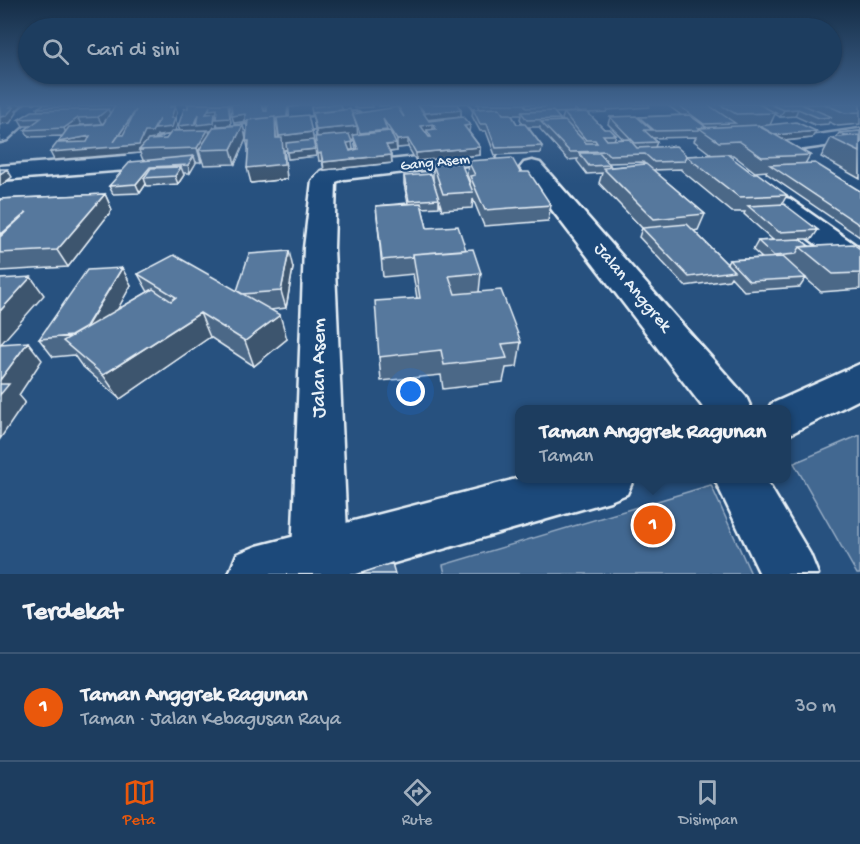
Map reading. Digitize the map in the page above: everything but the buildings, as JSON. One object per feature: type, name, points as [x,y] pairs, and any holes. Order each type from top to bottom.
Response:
[{"type":"street","points":[[177,139],[178,131]]},
{"type":"street","points":[[0,173],[126,163],[136,161],[156,146],[177,139],[248,137],[283,131]]},
{"type":"street","name":"Gang Asem","points":[[324,181],[329,176],[341,172],[485,158],[487,151],[475,131]]},
{"type":"street","points":[[775,147],[860,135]]},
{"type":"street","name":"Jalan Anggrek","points":[[532,168],[727,405]]},
{"type":"street","points":[[0,194],[29,171]]},
{"type":"street","name":"Jalan Asem","points":[[320,555],[319,248],[324,181]]},
{"type":"street","points":[[765,194],[860,262]]},
{"type":"street","points":[[791,414],[860,380]]},
{"type":"street","points":[[257,574],[591,483]]},
{"type":"street","points":[[741,483],[790,574]]},
{"type":"shaded area","points":[[860,435],[860,574],[857,574],[794,463]]},
{"type":"shaded area","points":[[711,485],[751,574],[445,574],[443,565]]},
{"type":"place","name":"Taman Anggrek Ragunan","points":[[653,525]]}]
